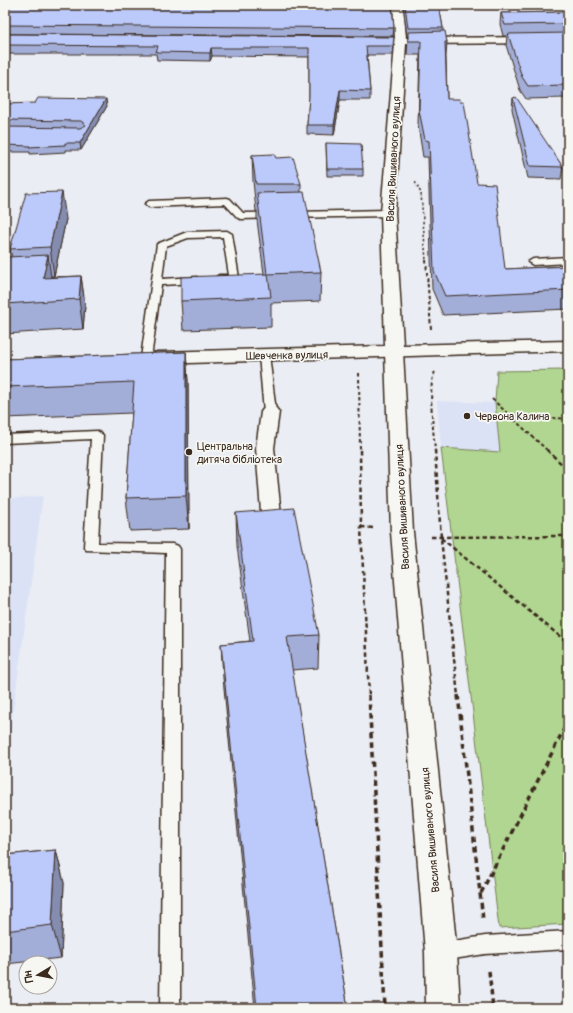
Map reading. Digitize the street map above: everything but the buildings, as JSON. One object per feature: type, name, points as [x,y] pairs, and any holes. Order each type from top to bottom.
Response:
[{"type":"street","name":"Василя Вишиваного вулиця","points":[[398,5],[401,41],[388,213],[402,532],[441,952],[443,1008]]},
{"type":"street","points":[[353,41],[568,40]]},
{"type":"street","name":"Шевченка вулиця","points":[[138,359],[568,346]]},
{"type":"street","points":[[270,412],[265,448],[272,524]]},
{"type":"lane","points":[[149,204],[227,201],[241,216],[388,213]]},
{"type":"lane","points":[[138,359],[156,282],[162,244],[187,235],[227,234],[234,278],[156,282]]},
{"type":"lane","points":[[534,262],[568,260]]},
{"type":"lane","points":[[264,355],[270,412]]},
{"type":"lane","points":[[5,439],[98,435],[92,548],[173,548],[170,1008]]},
{"type":"lane","points":[[441,952],[485,945],[568,940]]},
{"type":"path","points":[[412,178],[421,193],[433,351],[437,369],[432,378],[432,399],[441,538],[493,1008]]},
{"type":"path","points":[[358,353],[361,527],[385,1008]]},
{"type":"path","points":[[492,399],[568,470]]},
{"type":"path","points":[[510,415],[568,420]]},
{"type":"path","points":[[361,527],[441,538],[568,536]]},
{"type":"path","points":[[441,538],[568,643]]},
{"type":"path","points":[[480,894],[568,721]]},
{"type":"shaded area","points":[[437,401],[495,403],[500,452],[441,448]]},
{"type":"shaded area","points":[[43,496],[5,769],[5,499]]},
{"type":"green space","points":[[568,370],[568,924],[499,928],[441,448],[500,452],[495,402],[497,371]]},
{"type":"place","name":"Червона Калина","points":[[467,416]]},
{"type":"place","name":"Центральна дитяча бібліотека","points":[[189,452]]}]
